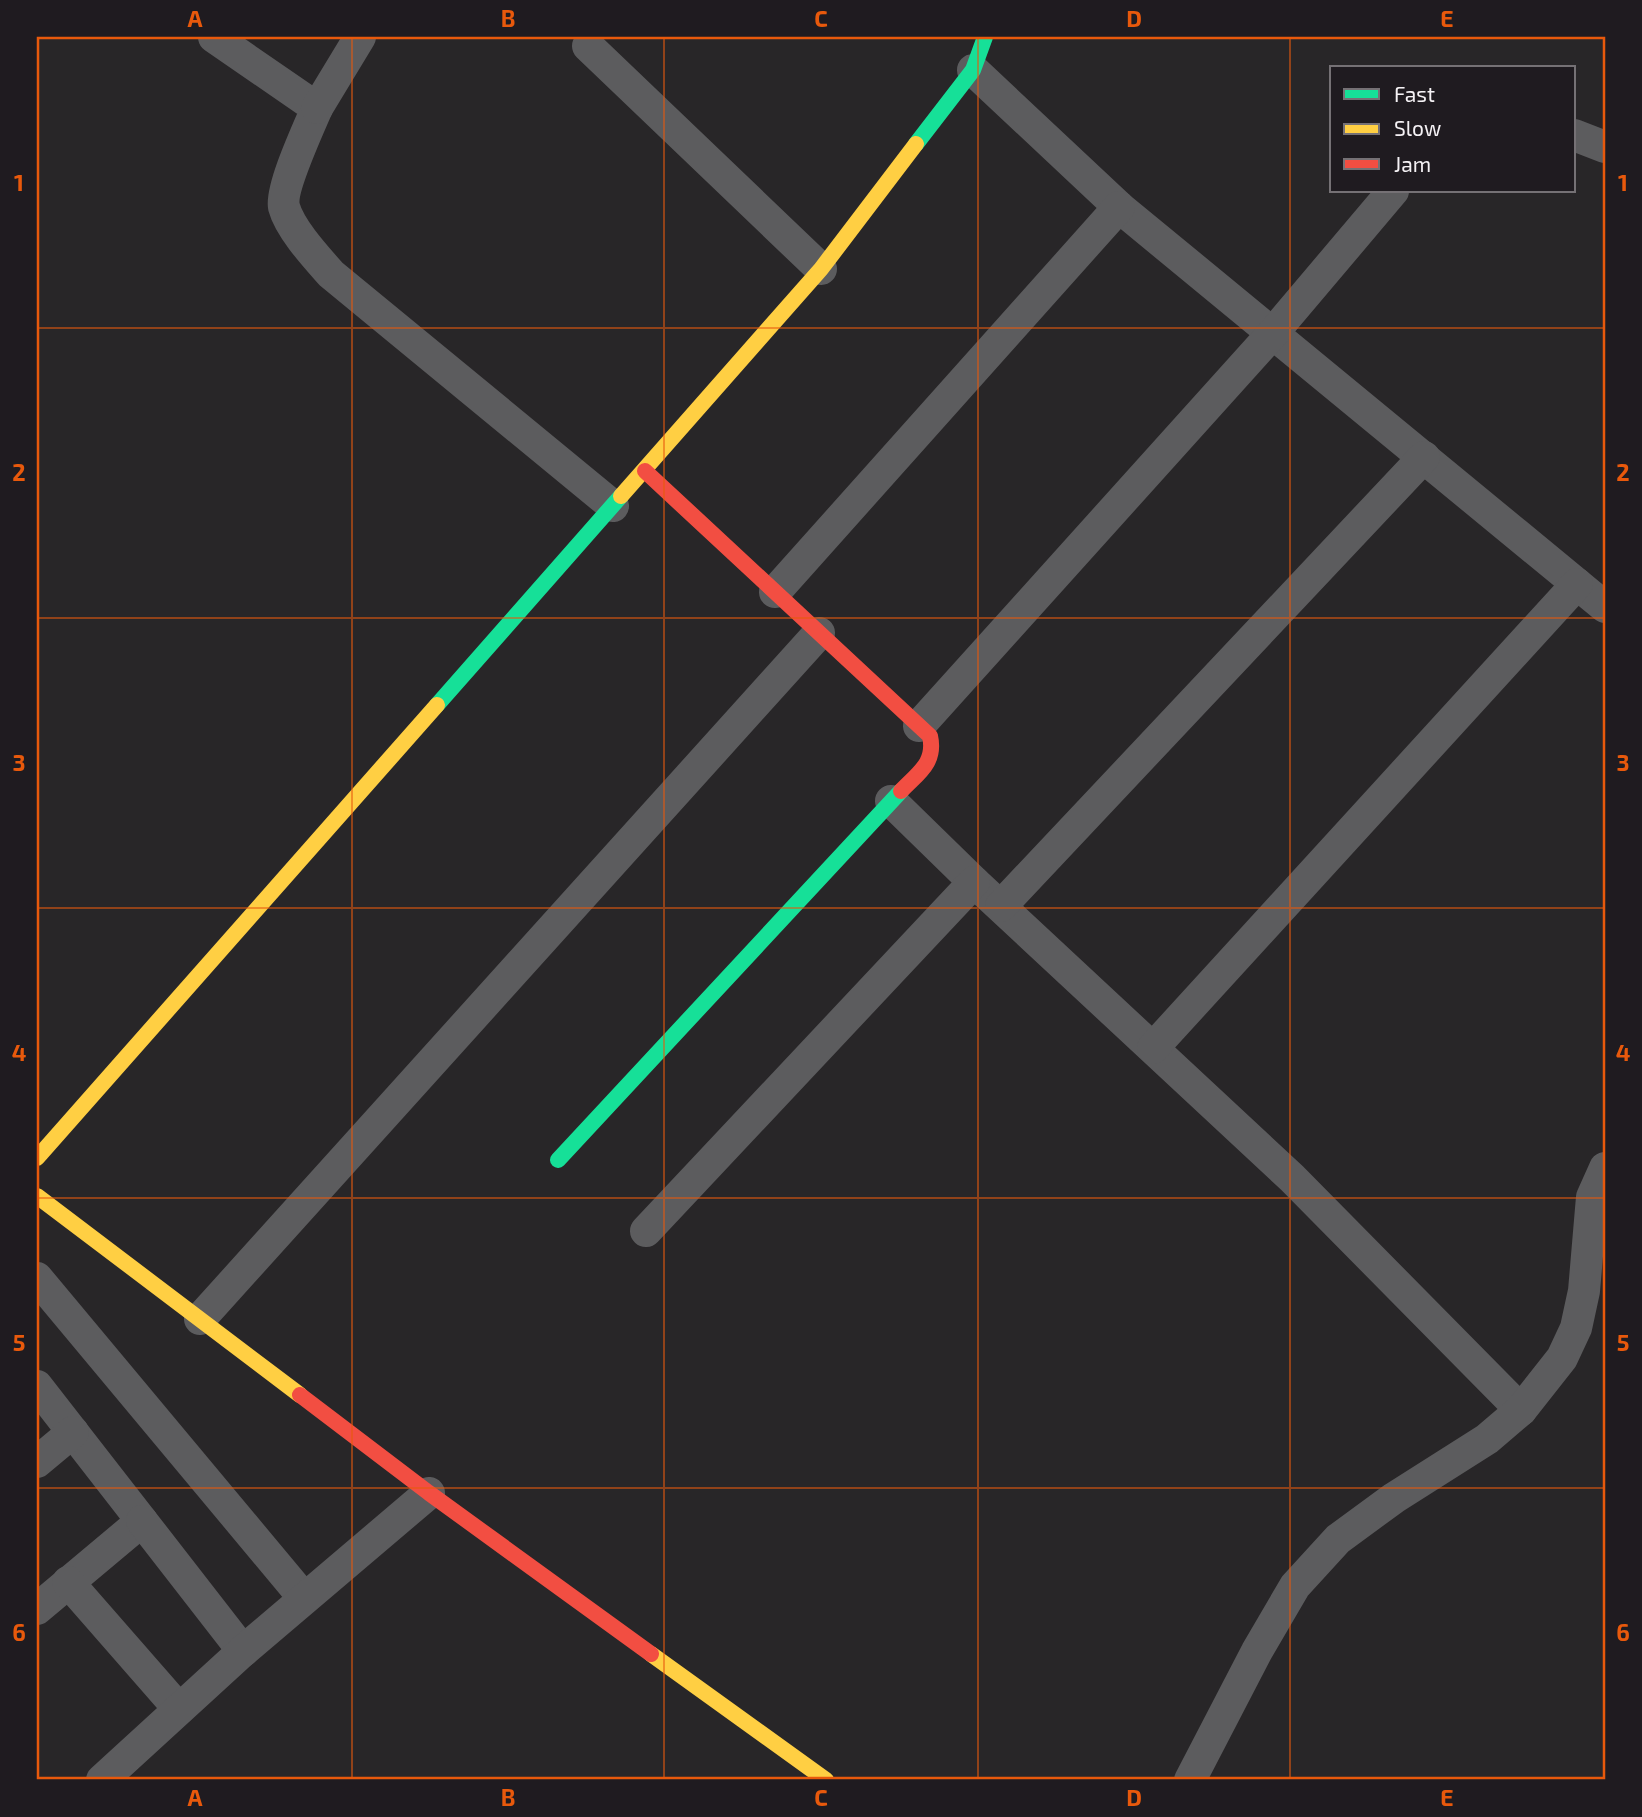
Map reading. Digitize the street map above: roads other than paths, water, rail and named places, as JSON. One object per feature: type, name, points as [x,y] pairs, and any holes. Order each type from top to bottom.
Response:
[{"type":"street","points":[[214,37],[317,108]]},
{"type":"street","points":[[360,37],[317,108],[291,169],[283,205],[301,240],[331,274],[613,506]]},
{"type":"street","points":[[37,1158],[821,269],[973,70],[985,37]]},
{"type":"street","points":[[588,46],[821,269]]},
{"type":"street","points":[[973,70],[1119,207],[1605,607]]},
{"type":"street","points":[[1576,136],[1605,147]]},
{"type":"street","points":[[919,726],[1273,333],[1392,192]]},
{"type":"street","points":[[775,592],[1119,207]]},
{"type":"street","points":[[1000,906],[1424,457]]},
{"type":"street","points":[[558,1160],[929,761],[933,750],[930,736],[645,471]]},
{"type":"street","points":[[1153,1048],[1577,584]]},
{"type":"street","points":[[200,1319],[819,633]]},
{"type":"street","points":[[891,801],[974,882],[1292,1178],[1521,1410]]},
{"type":"street","points":[[646,1231],[974,882]]},
{"type":"street","points":[[1190,1780],[1257,1651],[1296,1586],[1338,1539],[1394,1498],[1487,1439],[1521,1410],[1562,1358],[1576,1328],[1584,1290],[1592,1197],[1605,1168]]},
{"type":"street","points":[[37,1196],[429,1493],[826,1780]]},
{"type":"street","points":[[37,1278],[304,1598]]},
{"type":"street","points":[[37,1386],[243,1651]]},
{"type":"street","points":[[37,1462],[73,1432]]},
{"type":"street","points":[[102,1780],[243,1651],[429,1493]]},
{"type":"street","points":[[37,1609],[142,1521]]},
{"type":"street","points":[[68,1582],[179,1709]]}]
